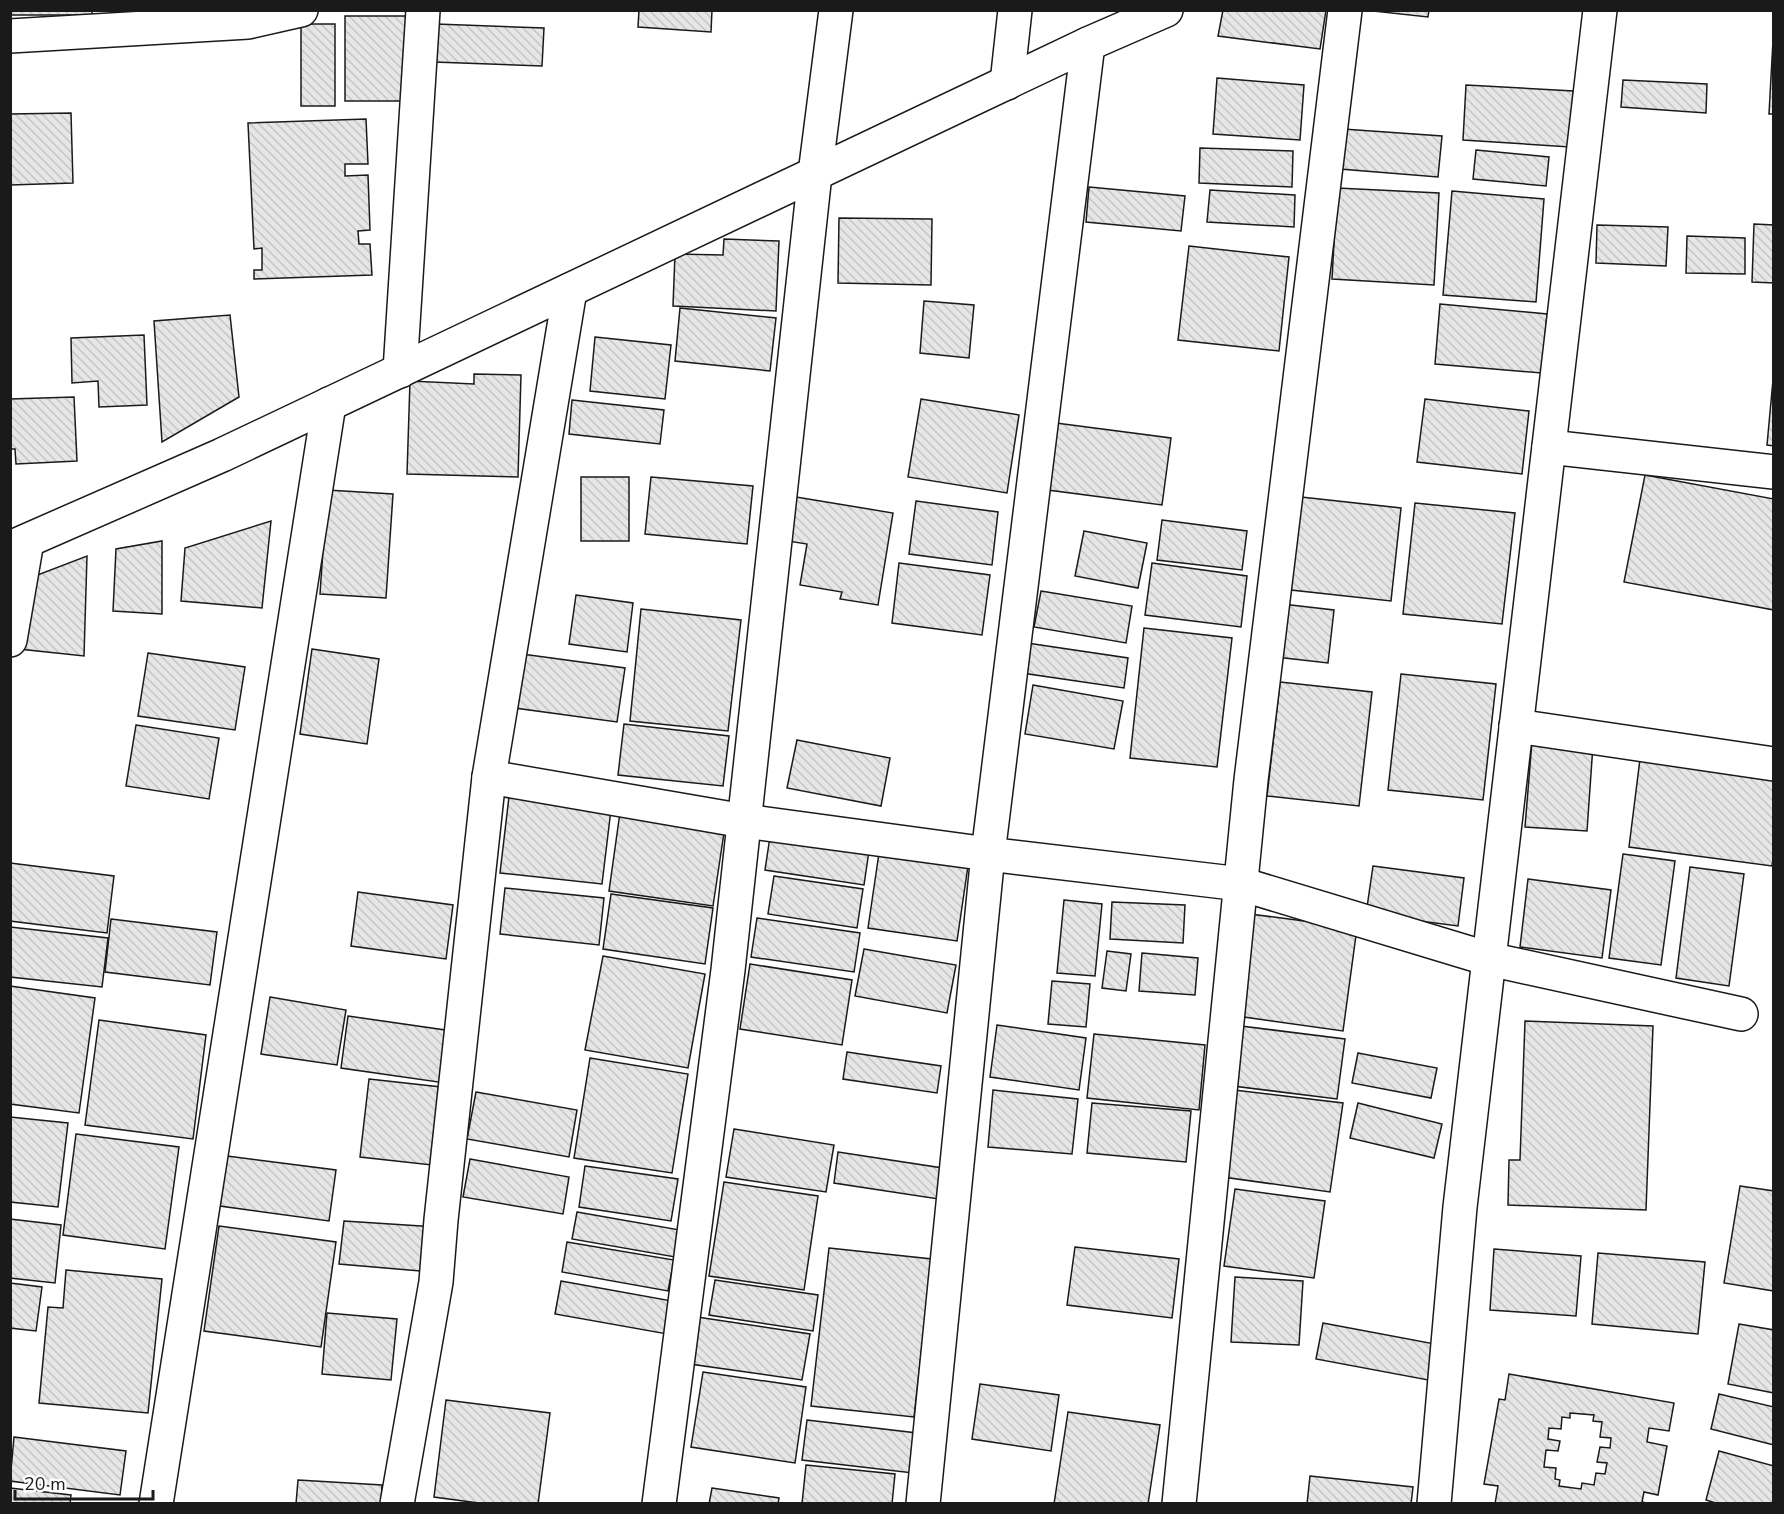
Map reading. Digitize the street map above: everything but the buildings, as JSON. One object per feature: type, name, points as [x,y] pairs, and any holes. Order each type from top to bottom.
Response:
[{"type":"street","points":[[10,36],[111,21],[248,22],[301,10]]},
{"type":"street","points":[[400,371],[423,10]]},
{"type":"street","points":[[659,1503],[728,970],[815,174],[836,10]]},
{"type":"street","points":[[1007,83],[1015,10]]},
{"type":"street","points":[[10,640],[19,544],[222,455],[1088,44],[1166,10]]},
{"type":"street","points":[[1179,1503],[1251,780],[1345,10]]},
{"type":"street","points":[[1434,1503],[1460,1207],[1600,10]]},
{"type":"street","points":[[923,1503],[987,854],[1088,44]]},
{"type":"street","points":[[398,1503],[436,1282],[489,777],[570,290]]},
{"type":"street","points":[[156,1503],[329,404]]},
{"type":"street","points":[[1549,447],[1773,472]]},
{"type":"street","points":[[1516,726],[1773,764]]},
{"type":"street","points":[[489,777],[744,821],[987,854],[1241,884],[1489,959],[1741,1014]]}]
